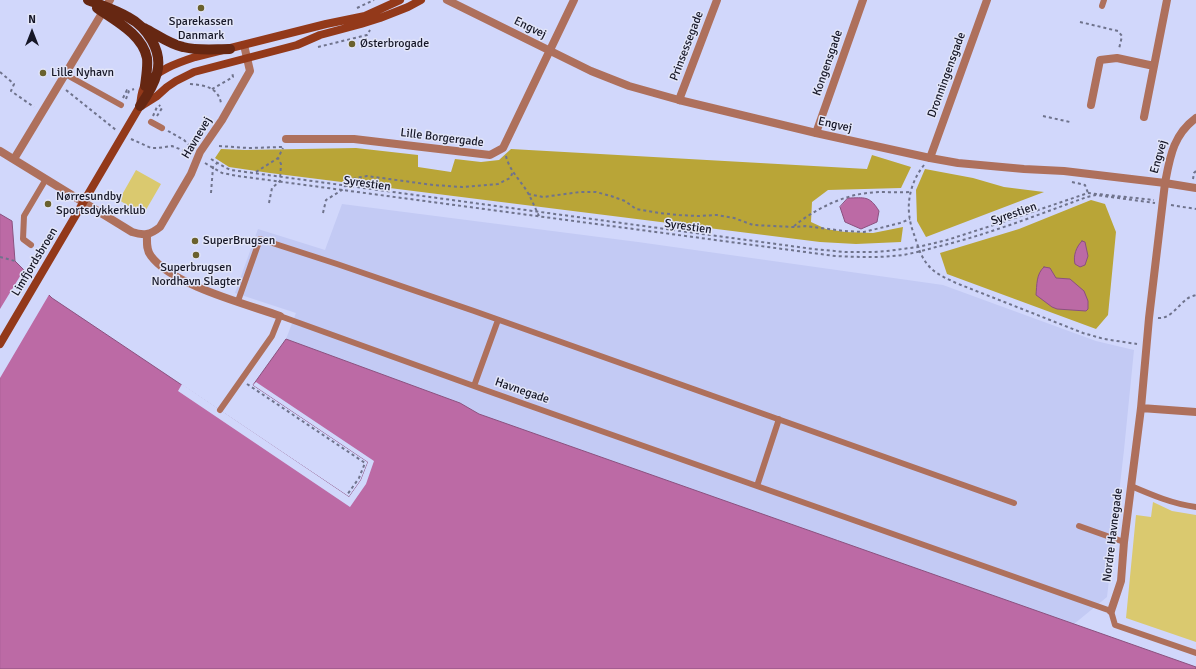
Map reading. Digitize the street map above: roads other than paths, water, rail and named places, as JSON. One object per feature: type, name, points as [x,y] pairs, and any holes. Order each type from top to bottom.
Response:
[{"type":"main road","points":[[87,0],[128,16],[142,27],[149,35],[157,52],[157,74],[140,107]]},
{"type":"main road","points":[[145,86],[157,74],[180,62],[326,24],[365,16],[400,0]]},
{"type":"main road","points":[[140,107],[157,96],[176,80],[194,72],[297,45],[320,35],[380,18],[421,0]]},
{"type":"main road","points":[[107,7],[138,38],[143,47],[147,59],[145,86]]},
{"type":"main road","points":[[142,27],[182,47],[193,49],[230,49]]},
{"type":"main road","name":"Limfjordsbroen","points":[[0,344],[140,107],[141,96],[145,86]]},
{"type":"street","name":"Engvej","points":[[447,0],[590,71],[629,86],[679,100],[816,133],[958,163],[1064,171],[1164,183],[1171,153],[1177,138],[1196,118]]},
{"type":"street","points":[[549,51],[574,0]]},
{"type":"street","name":"Prinsessegade","points":[[679,100],[717,0]]},
{"type":"street","name":"Kongensgade","points":[[816,133],[863,0]]},
{"type":"street","name":"Dronningensgade","points":[[930,158],[987,0]]},
{"type":"street","points":[[1144,117],[1167,0]]},
{"type":"street","points":[[14,159],[91,30],[107,7]]},
{"type":"street","name":"Havnevej","points":[[147,235],[160,227],[191,174],[200,152],[222,120],[250,71],[244,45]]},
{"type":"street","name":"Lille Borgergade","points":[[284,143],[354,139],[490,155],[503,148],[549,51]]},
{"type":"street","points":[[1091,105],[1100,60],[1117,58],[1154,66]]},
{"type":"street","points":[[0,151],[132,232],[140,235],[147,235]]},
{"type":"street","points":[[1164,183],[1196,188]]},
{"type":"street","name":"Nordre Havnegade","points":[[1111,611],[1121,581],[1124,542],[1141,408],[1164,183]]},
{"type":"street","name":"Havnegade","points":[[147,235],[147,246],[150,255],[163,268],[196,287],[280,316]]},
{"type":"street","points":[[1141,408],[1196,412]]},
{"type":"lane","points":[[65,74],[121,105]]},
{"type":"lane","points":[[151,122],[162,128]]},
{"type":"lane","points":[[31,245],[23,239],[24,216],[46,179]]},
{"type":"lane","points":[[238,302],[260,239],[498,320],[1014,503]]},
{"type":"lane","points":[[220,410],[272,336],[280,316]]},
{"type":"lane","name":"Havnegade","points":[[280,316],[757,486]]},
{"type":"lane","points":[[474,386],[498,320]]},
{"type":"lane","points":[[779,420],[757,486],[1111,611],[1115,625],[1196,653]]},
{"type":"lane","points":[[1131,486],[1184,506],[1196,507]]},
{"type":"lane","points":[[1079,526],[1124,542]]},
{"type":"place","name":"Sparekassen Danmark","points":[[201,8]]},
{"type":"place","name":"Østerbrogade","points":[[352,44]]},
{"type":"place","name":"Lille Nyhavn","points":[[43,73]]},
{"type":"place","name":"Nørresundby Sportsdykkerklub","points":[[48,204]]},
{"type":"place","name":"SuperBrugsen","points":[[195,241]]},
{"type":"place","name":"Superbrugsen Nordhavn Slagter","points":[[196,255]]}]
